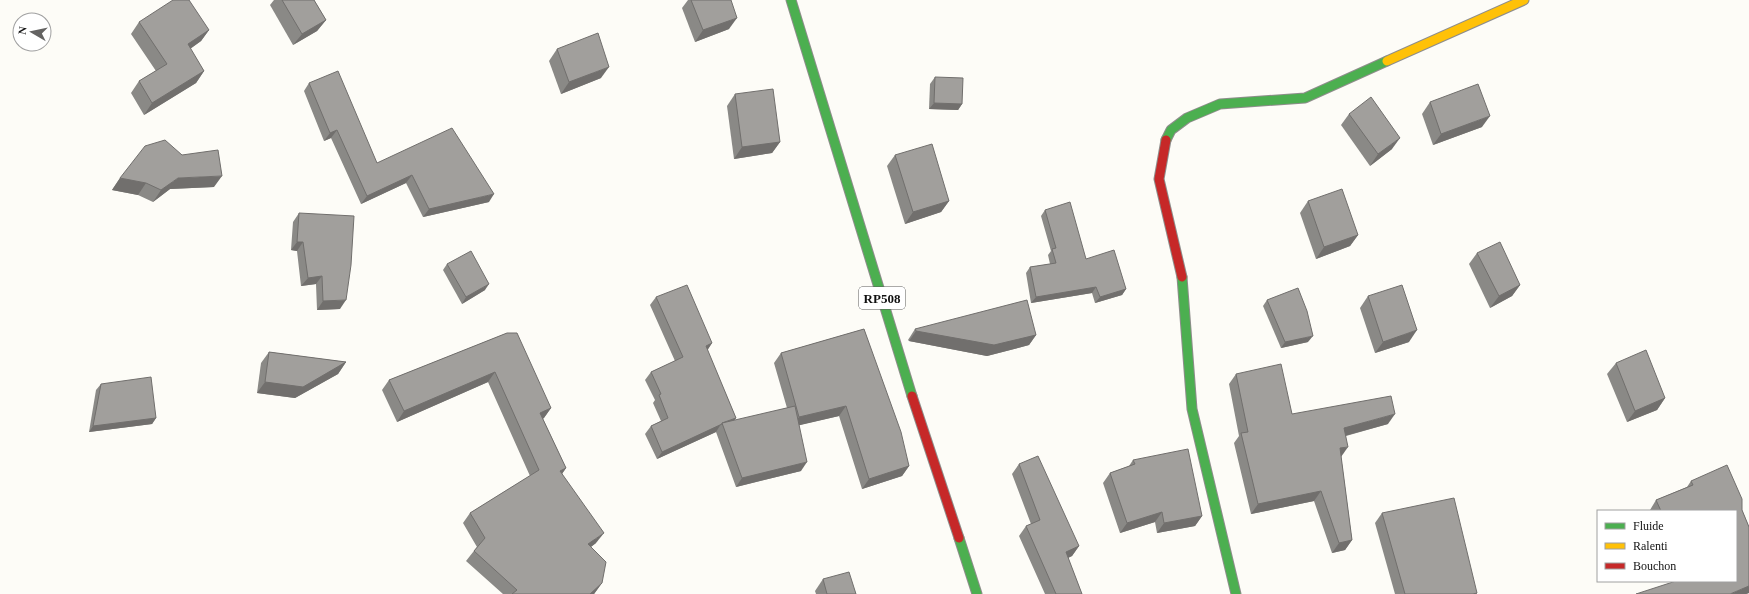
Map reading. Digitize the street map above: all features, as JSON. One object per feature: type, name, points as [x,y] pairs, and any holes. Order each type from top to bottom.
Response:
[{"type":"street","name":"RP508","points":[[791,0],[920,421],[977,594]]},
{"type":"street","points":[[1236,594],[1192,409],[1183,280],[1159,179],[1166,137],[1170,130],[1186,118],[1220,104],[1305,98],[1524,0]]},
{"type":"building","points":[[173,0],[189,0],[209,30],[188,44],[204,71],[152,103],[139,81],[167,64],[139,22]]},
{"type":"building","points":[[282,0],[314,0],[326,20],[302,34]]},
{"type":"building","points":[[691,0],[731,0],[737,18],[703,30]]},
{"type":"building","points":[[598,33],[609,67],[569,82],[557,49]]},
{"type":"building","points":[[338,71],[377,163],[452,128],[494,194],[429,209],[412,175],[367,196],[337,130],[330,133],[309,83]]},
{"type":"building","points":[[935,77],[963,78],[962,104],[934,103]]},
{"type":"building","points":[[1478,84],[1490,116],[1441,134],[1430,102]]},
{"type":"building","points":[[773,89],[780,142],[742,147],[735,94]]},
{"type":"building","points":[[1371,97],[1400,138],[1378,154],[1349,114]]},
{"type":"building","points":[[165,140],[182,155],[218,150],[222,176],[178,178],[161,190],[146,183],[120,178],[145,146]]},
{"type":"building","points":[[932,144],[949,201],[913,212],[895,155]]},
{"type":"building","points":[[1342,189],[1358,235],[1324,247],[1308,201]]},
{"type":"building","points":[[1070,202],[1086,259],[1114,250],[1126,289],[1100,297],[1096,287],[1036,297],[1030,267],[1056,263],[1052,249],[1056,248],[1045,210]]},
{"type":"building","points":[[299,213],[354,216],[351,265],[346,300],[323,301],[322,276],[308,278],[303,242],[297,242]]},
{"type":"building","points":[[1500,242],[1520,285],[1499,296],[1477,253]]},
{"type":"building","points":[[471,251],[489,284],[466,297],[447,264]]},
{"type":"building","points":[[687,285],[712,343],[706,346],[736,418],[722,423],[662,452],[651,426],[668,418],[659,395],[661,394],[651,372],[683,357],[656,297]]},
{"type":"building","points":[[1402,285],[1417,330],[1383,342],[1368,296]]},
{"type":"building","points":[[1298,288],[1307,311],[1313,336],[1285,342],[1267,300]]},
{"type":"building","points":[[1027,300],[1036,335],[994,345],[916,331],[915,329]]},
{"type":"building","points":[[864,329],[901,432],[909,466],[869,479],[846,406],[799,417],[781,353]]},
{"type":"building","points":[[507,333],[517,333],[551,408],[540,413],[566,468],[560,471],[604,533],[588,544],[606,562],[602,583],[590,594],[512,594],[517,590],[474,551],[485,538],[470,513],[539,470],[495,372],[404,411],[389,380]]},
{"type":"building","points":[[1646,350],[1665,398],[1635,411],[1616,363]]},
{"type":"building","points":[[269,352],[346,362],[303,387],[265,382]]},
{"type":"building","points":[[1281,364],[1292,414],[1391,396],[1395,414],[1344,428],[1348,447],[1340,448],[1352,540],[1339,543],[1321,491],[1258,504],[1241,433],[1248,432],[1236,374]]},
{"type":"building","points":[[151,377],[156,418],[93,426],[101,384]]},
{"type":"building","points":[[795,406],[807,462],[742,478],[722,423]]},
{"type":"building","points":[[1188,449],[1202,516],[1164,523],[1162,512],[1127,523],[1110,473],[1135,464],[1133,460]]},
{"type":"building","points":[[1038,456],[1079,546],[1066,552],[1082,594],[1056,594],[1026,526],[1040,520],[1019,464]]},
{"type":"building","points":[[1727,465],[1742,499],[1742,510],[1749,527],[1749,586],[1730,594],[1636,594],[1673,582],[1737,582],[1737,510],[1661,510],[1656,500],[1693,485],[1691,481]]},
{"type":"building","points":[[1454,498],[1477,593],[1405,594],[1382,513]]},
{"type":"building","points":[[849,572],[856,594],[827,594],[823,579]]},
{"type":"traffic: fast","points":[[791,0],[912,396]]},
{"type":"traffic: fast","points":[[1166,140],[1171,130],[1187,118],[1220,104],[1305,98],[1387,61]]},
{"type":"traffic: fast","points":[[1182,277],[1192,409],[1236,594]]},
{"type":"traffic: fast","points":[[959,538],[977,594]]},
{"type":"traffic: slow","points":[[1387,61],[1524,0]]},
{"type":"traffic: jam","points":[[1166,140],[1159,179],[1182,277]]},
{"type":"traffic: jam","points":[[912,396],[959,538]]}]
